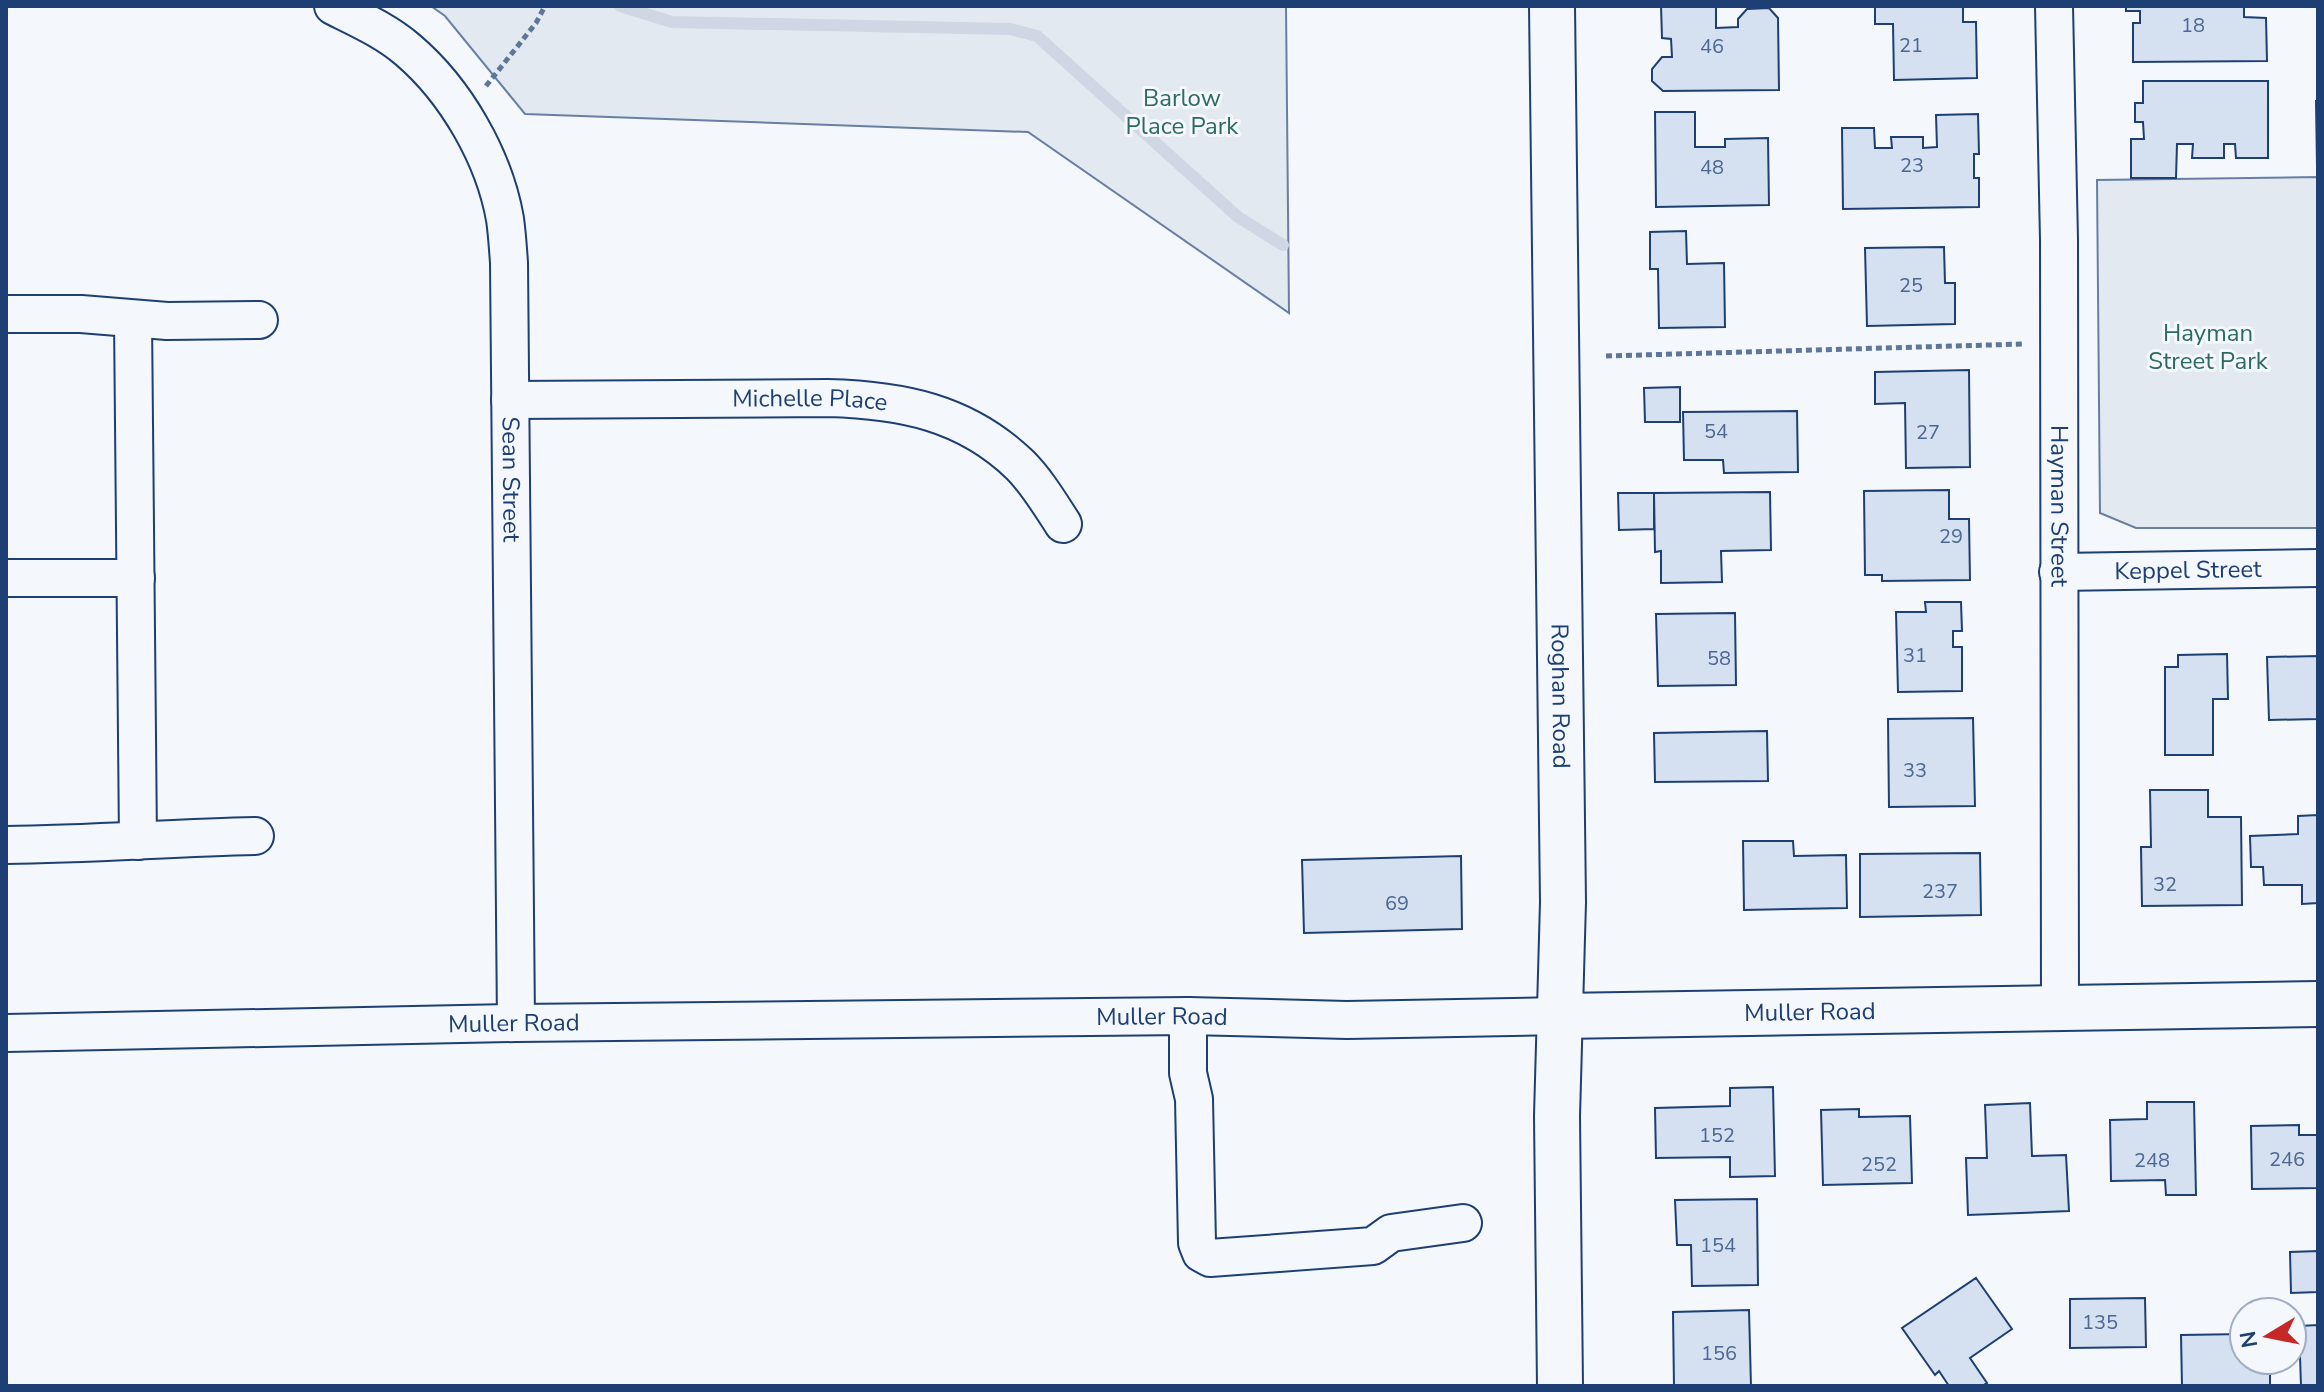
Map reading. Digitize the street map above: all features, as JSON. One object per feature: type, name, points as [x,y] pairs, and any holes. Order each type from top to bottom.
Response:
[{"type":"main road","name":"Roghan Road","points":[[1552,6],[1563,902],[1557,1132],[1560,1386]]},
{"type":"main road","name":"Muller Road","points":[[1560,1016],[2318,1004]]},
{"type":"street","name":"Sean Street","points":[[333,6],[375,27],[408,49],[464,115],[495,184],[505,219],[509,263],[516,1023]]},
{"type":"street","name":"Hayman Street","points":[[2054,6],[2059,240],[2060,1008]]},
{"type":"street","points":[[6,314],[259,320]]},
{"type":"street","points":[[133,319],[138,841]]},
{"type":"street","name":"Michelle Place","points":[[510,400],[828,398],[909,405],[937,413],[993,443],[1021,466],[1063,524]]},
{"type":"street","name":"Keppel Street","points":[[2058,572],[2318,568]]},
{"type":"street","points":[[6,578],[136,578]]},
{"type":"street","points":[[6,845],[255,836]]},
{"type":"street","name":"Muller Road","points":[[6,1033],[516,1023],[1188,1016],[1347,1020],[1560,1016]]},
{"type":"street","points":[[1188,1016],[1188,1073],[1194,1099],[1197,1243],[1201,1253],[1210,1258],[1373,1246],[1391,1233],[1463,1223]]},
{"type":"path","points":[[464,115],[536,23],[545,6]]},
{"type":"path","points":[[1606,356],[2057,343]]},
{"type":"green space","name":"Barlow Place Park","points":[[431,6],[1286,6],[1289,313],[1028,132],[525,114],[445,16]]},
{"type":"green space","name":"Hayman Street Park","points":[[2318,177],[2318,528],[2136,528],[2100,513],[2097,180]]},
{"type":"building","points":[[1661,6],[1716,6],[1716,28],[1738,27],[1738,19],[1747,9],[1769,8],[1778,18],[1779,90],[1663,91],[1652,81],[1652,69],[1662,57],[1672,57],[1671,39],[1662,38]]},
{"type":"building","points":[[1875,6],[1963,6],[1963,22],[1976,22],[1977,78],[1894,80],[1893,24],[1875,24]]},
{"type":"building","points":[[2126,6],[2244,6],[2244,17],[2266,18],[2267,61],[2133,62],[2133,23],[2140,23],[2140,11],[2126,11]]},
{"type":"building","points":[[2143,81],[2268,81],[2268,158],[2236,158],[2235,144],[2224,144],[2224,158],[2192,158],[2193,144],[2177,144],[2176,178],[2131,178],[2131,139],[2144,139],[2143,122],[2135,122],[2135,103],[2143,103]]},
{"type":"building","points":[[2318,101],[2318,166],[2317,166]]},
{"type":"building","points":[[1655,112],[1695,112],[1695,147],[1725,147],[1725,139],[1768,138],[1769,205],[1656,207]]},
{"type":"building","points":[[1978,114],[1979,154],[1974,154],[1974,178],[1979,178],[1979,207],[1843,209],[1842,128],[1874,128],[1875,148],[1892,148],[1891,137],[1923,137],[1923,148],[1937,147],[1936,115]]},
{"type":"building","points":[[1686,231],[1687,264],[1724,263],[1725,327],[1659,328],[1658,269],[1650,269],[1650,232]]},
{"type":"building","points":[[1944,247],[1945,283],[1955,283],[1955,324],[1867,326],[1865,248]]},
{"type":"building","points":[[1969,370],[1970,467],[1906,468],[1905,403],[1875,404],[1875,372]]},
{"type":"building","points":[[1680,387],[1680,422],[1645,422],[1644,388]]},
{"type":"building","points":[[1797,411],[1798,472],[1724,473],[1723,460],[1684,460],[1683,412]]},
{"type":"building","points":[[1949,490],[1949,519],[1969,519],[1970,580],[1882,581],[1882,575],[1865,575],[1864,491]]},
{"type":"building","points":[[1770,492],[1771,550],[1721,551],[1722,582],[1661,583],[1661,551],[1655,552],[1654,493]]},
{"type":"building","points":[[1618,493],[1654,493],[1654,529],[1619,530]]},
{"type":"building","points":[[1925,602],[1961,602],[1962,631],[1953,631],[1953,647],[1962,647],[1962,691],[1898,692],[1896,612],[1926,612]]},
{"type":"building","points":[[1735,613],[1736,685],[1658,686],[1656,614]]},
{"type":"building","points":[[2227,654],[2228,699],[2213,699],[2213,755],[2165,755],[2165,667],[2178,667],[2178,655]]},
{"type":"building","points":[[2318,656],[2318,719],[2269,720],[2267,657]]},
{"type":"building","points":[[1973,718],[1975,806],[1889,807],[1888,719]]},
{"type":"building","points":[[1767,731],[1768,781],[1655,782],[1654,733]]},
{"type":"building","points":[[2150,790],[2208,790],[2208,817],[2241,817],[2242,905],[2142,906],[2141,847],[2151,847]]},
{"type":"building","points":[[2318,815],[2318,903],[2302,904],[2302,885],[2264,885],[2263,867],[2251,867],[2250,836],[2298,834],[2298,816]]},
{"type":"building","points":[[1743,841],[1793,841],[1794,856],[1846,855],[1847,908],[1744,910]]},
{"type":"building","points":[[1980,853],[1981,915],[1860,917],[1860,854]]},
{"type":"building","points":[[1461,856],[1462,929],[1304,933],[1302,860]]},
{"type":"building","points":[[1773,1087],[1775,1176],[1730,1177],[1730,1157],[1656,1158],[1655,1108],[1730,1106],[1730,1088]]},
{"type":"building","points":[[2147,1102],[2194,1102],[2196,1195],[2166,1195],[2165,1180],[2111,1181],[2110,1120],[2147,1119]]},
{"type":"building","points":[[2030,1103],[2032,1156],[2066,1155],[2069,1211],[1968,1215],[1966,1158],[1987,1158],[1985,1105]]},
{"type":"building","points":[[1859,1109],[1859,1117],[1910,1116],[1912,1183],[1823,1185],[1821,1110]]},
{"type":"building","points":[[2299,1125],[2299,1135],[2318,1135],[2318,1188],[2252,1189],[2251,1126]]},
{"type":"building","points":[[1757,1199],[1758,1285],[1692,1286],[1691,1245],[1677,1245],[1675,1200]]},
{"type":"building","points":[[2318,1251],[2318,1292],[2291,1293],[2290,1252]]},
{"type":"building","points":[[1976,1278],[2012,1329],[1970,1358],[1987,1383],[1982,1386],[1949,1386],[1939,1371],[1935,1375],[1902,1328]]},
{"type":"building","points":[[2145,1298],[2146,1347],[2070,1348],[2070,1299]]},
{"type":"building","points":[[1749,1310],[1751,1386],[1674,1386],[1673,1312]]},
{"type":"building","points":[[2318,1325],[2318,1386],[2301,1386],[2301,1376],[2308,1376],[2308,1326]]},
{"type":"building","points":[[2228,1334],[2228,1376],[2270,1376],[2270,1385],[2182,1386],[2181,1335]]},
{"type":"waterway","points":[[620,6],[672,22],[1010,29],[1037,36],[1238,217],[1283,245]]}]
